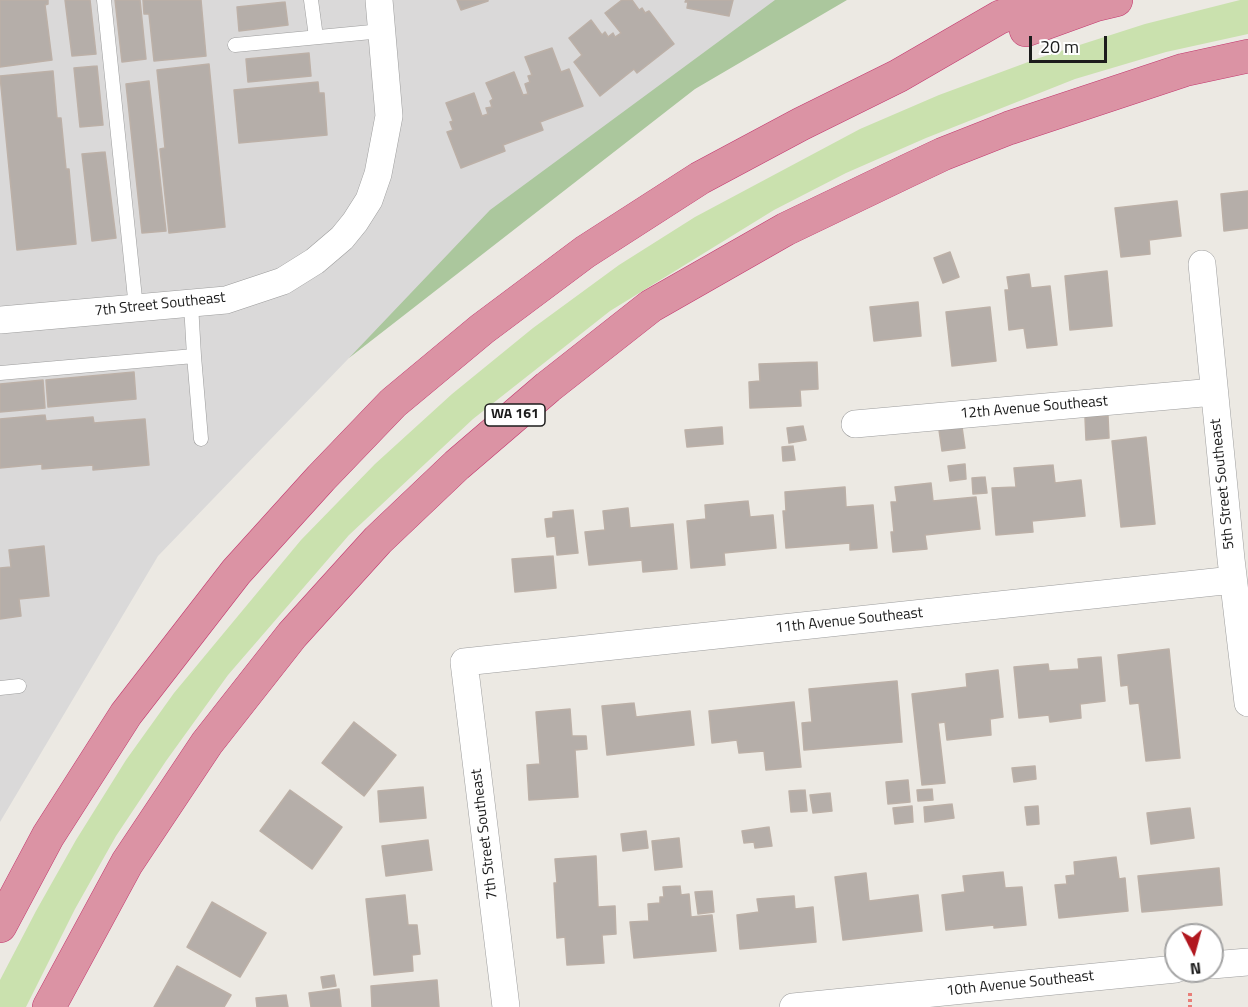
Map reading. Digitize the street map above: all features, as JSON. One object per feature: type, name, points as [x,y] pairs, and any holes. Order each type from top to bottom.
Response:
[{"type":"highway","points":[[0,926],[48,836],[126,714],[236,572],[393,403],[482,329],[585,252],[700,178],[801,123],[898,76],[1000,17],[1051,0]]},
{"type":"highway","points":[[898,76],[1095,5],[1116,0]]},
{"type":"highway","name":"WA 161","points":[[50,1007],[126,863],[207,743],[292,635],[378,540],[456,465],[548,387],[651,306],[786,229],[943,154],[1009,128],[1184,70],[1248,59]]},
{"type":"street","name":"7th Street Southeast","points":[[0,320],[226,300],[283,281],[315,261],[342,238],[355,222],[369,200],[378,174],[389,117],[379,0]]},
{"type":"street","name":"5th Street Southeast","points":[[1202,264],[1214,392],[1237,565],[1248,703]]},
{"type":"street","name":"12th Avenue Southeast","points":[[855,424],[1214,392]]},
{"type":"street","name":"11th Avenue Southeast","points":[[464,662],[1237,565]]},
{"type":"street","name":"7th Street Southeast","points":[[464,662],[506,1007]]},
{"type":"street","points":[[1224,964],[1248,962]]},
{"type":"street","name":"10th Avenue Southeast","points":[[793,1007],[865,1003],[1164,970]]},
{"type":"lane","points":[[104,0],[136,308]]},
{"type":"lane","points":[[311,0],[316,38]]},
{"type":"lane","points":[[235,45],[382,31]]},
{"type":"lane","points":[[191,304],[201,439]]},
{"type":"lane","points":[[0,373],[194,356]]},
{"type":"lane","points":[[0,688],[19,686]]},
{"type":"path","points":[[1190,993],[1190,1007]]},
{"type":"shaded area","points":[[0,0],[808,0],[686,83],[349,358],[158,556],[0,822]]},
{"type":"green space","points":[[775,0],[847,0],[695,89],[349,358],[490,210]]},
{"type":"green space","points":[[1240,0],[1248,0],[1248,34],[1166,52],[1075,79],[926,138],[846,173],[774,210],[610,311],[473,419],[349,535],[228,675],[116,836],[75,909],[26,1007],[0,1007],[0,980],[36,911],[76,840],[126,760],[174,693],[301,540],[375,464],[452,394],[533,328],[619,265],[695,217],[860,129],[939,95],[1039,58],[1145,24]]},
{"type":"building","points":[[0,0],[48,0],[48,4],[45,5],[52,60],[0,67]]},
{"type":"building","points":[[65,0],[90,0],[96,54],[72,56]]},
{"type":"building","points":[[115,0],[140,0],[146,59],[122,62]]},
{"type":"building","points":[[143,0],[201,0],[206,56],[154,61],[149,14],[144,14]]},
{"type":"building","points":[[457,0],[488,0],[488,1],[461,10]]},
{"type":"building","points":[[622,0],[632,0],[639,10],[642,8],[645,13],[649,11],[674,44],[637,73],[634,69],[600,96],[574,62],[582,55],[569,38],[591,20],[602,35],[605,32],[608,37],[613,33],[615,37],[621,33],[605,13]]},
{"type":"building","points":[[686,0],[733,0],[729,16],[687,8]]},
{"type":"building","points":[[285,2],[288,25],[239,31],[237,7]]},
{"type":"building","points":[[552,48],[561,72],[569,69],[583,106],[540,122],[543,130],[503,145],[505,151],[461,168],[447,132],[453,130],[450,122],[453,121],[446,103],[474,93],[482,116],[488,114],[486,108],[492,107],[490,101],[493,99],[486,83],[514,72],[523,95],[528,94],[525,84],[530,82],[528,76],[532,75],[525,57]]},
{"type":"building","points":[[309,53],[311,76],[248,82],[246,59]]},
{"type":"building","points":[[209,64],[225,227],[169,233],[160,149],[165,148],[157,70]]},
{"type":"building","points":[[97,66],[103,125],[80,127],[74,68]]},
{"type":"building","points":[[53,71],[57,118],[61,118],[66,169],[69,169],[76,244],[17,250],[0,76]]},
{"type":"building","points":[[149,81],[166,231],[142,233],[126,84]]},
{"type":"building","points":[[318,82],[319,93],[324,93],[327,135],[239,143],[234,90]]},
{"type":"building","points":[[105,152],[116,238],[92,241],[82,154]]},
{"type":"building","points":[[1248,191],[1248,228],[1224,231],[1221,194]]},
{"type":"building","points":[[1177,201],[1181,236],[1149,240],[1150,254],[1121,257],[1115,208]]},
{"type":"building","points":[[950,252],[959,277],[943,283],[934,258]]},
{"type":"building","points":[[1107,271],[1112,326],[1070,330],[1065,276]]},
{"type":"building","points":[[1029,274],[1031,288],[1050,286],[1057,345],[1027,348],[1024,328],[1009,330],[1005,290],[1009,290],[1007,277]]},
{"type":"building","points":[[918,302],[921,336],[874,341],[870,307]]},
{"type":"building","points":[[990,307],[996,361],[952,366],[946,312]]},
{"type":"building","points":[[817,362],[818,389],[800,390],[801,406],[750,408],[749,382],[760,381],[759,364]]},
{"type":"building","points":[[134,372],[136,399],[48,407],[46,380]]},
{"type":"building","points":[[43,380],[45,408],[0,412],[0,384]]},
{"type":"building","points":[[45,415],[46,421],[93,417],[94,423],[145,419],[149,465],[93,470],[93,465],[42,469],[42,464],[0,468],[0,419]]},
{"type":"building","points":[[1108,416],[1109,438],[1086,440],[1085,417]]},
{"type":"building","points":[[803,426],[806,440],[789,443],[787,428]]},
{"type":"building","points":[[722,427],[723,444],[687,447],[685,430]]},
{"type":"building","points":[[962,427],[965,448],[942,451],[939,430]]},
{"type":"building","points":[[1146,437],[1155,524],[1121,527],[1112,441]]},
{"type":"building","points":[[793,446],[795,460],[783,461],[782,447]]},
{"type":"building","points":[[965,464],[966,479],[950,481],[948,466]]},
{"type":"building","points":[[1053,465],[1055,483],[1081,480],[1085,516],[1032,521],[1033,532],[996,535],[992,488],[1016,487],[1014,468]]},
{"type":"building","points":[[985,477],[987,493],[973,494],[972,478]]},
{"type":"building","points":[[931,483],[933,501],[976,497],[980,529],[925,535],[927,549],[893,552],[891,502],[897,502],[895,487]]},
{"type":"building","points":[[845,487],[846,507],[873,505],[877,548],[850,550],[850,543],[786,548],[783,511],[786,511],[785,492]]},
{"type":"building","points":[[748,501],[750,517],[773,515],[776,548],[724,553],[725,565],[691,568],[687,521],[706,519],[705,505]]},
{"type":"building","points":[[628,508],[630,528],[673,524],[677,569],[643,572],[642,560],[589,565],[585,532],[605,530],[603,511]]},
{"type":"building","points":[[573,510],[578,553],[557,555],[555,536],[547,537],[545,519],[553,518],[553,512]]},
{"type":"building","points":[[44,546],[49,596],[19,599],[21,616],[0,619],[0,568],[11,567],[9,550]]},
{"type":"building","points":[[553,556],[556,588],[515,592],[512,559]]},
{"type":"building","points":[[1169,649],[1180,758],[1146,761],[1139,703],[1130,704],[1128,685],[1121,686],[1118,655]]},
{"type":"building","points":[[1101,657],[1105,701],[1080,704],[1081,718],[1050,722],[1049,715],[1019,718],[1014,667],[1048,664],[1049,671],[1079,669],[1078,659]]},
{"type":"building","points":[[998,670],[1003,717],[990,719],[991,735],[947,740],[945,722],[938,723],[945,783],[922,785],[912,694],[967,687],[966,674]]},
{"type":"building","points":[[897,681],[902,742],[804,750],[802,723],[812,722],[809,689]]},
{"type":"building","points":[[794,702],[801,767],[766,770],[764,751],[739,753],[737,740],[712,743],[709,711]]},
{"type":"building","points":[[634,703],[636,717],[690,711],[694,745],[607,755],[602,706]]},
{"type":"building","points":[[570,709],[572,736],[586,736],[587,749],[575,750],[578,797],[529,800],[527,765],[540,764],[536,712]]},
{"type":"building","points":[[354,722],[396,755],[364,796],[322,763]]},
{"type":"building","points":[[1035,766],[1036,779],[1014,782],[1012,768]]},
{"type":"building","points":[[908,780],[910,802],[888,804],[886,782]]},
{"type":"building","points":[[423,787],[426,818],[380,822],[378,791]]},
{"type":"building","points":[[932,789],[933,800],[918,801],[917,790]]},
{"type":"building","points":[[290,790],[342,827],[312,869],[260,831]]},
{"type":"building","points":[[805,790],[807,811],[791,812],[789,791]]},
{"type":"building","points":[[830,793],[832,811],[813,813],[810,795]]},
{"type":"building","points":[[952,804],[954,818],[925,822],[924,807]]},
{"type":"building","points":[[912,806],[913,822],[895,824],[893,808]]},
{"type":"building","points":[[1038,806],[1039,824],[1027,825],[1025,807]]},
{"type":"building","points":[[1190,808],[1194,838],[1151,844],[1147,813]]},
{"type":"building","points":[[769,827],[772,846],[755,848],[754,842],[744,843],[742,831]]},
{"type":"building","points":[[646,831],[648,848],[623,851],[621,834]]},
{"type":"building","points":[[679,838],[682,867],[655,870],[652,841]]},
{"type":"building","points":[[428,840],[432,870],[386,876],[382,846]]},
{"type":"building","points":[[596,856],[598,907],[615,906],[616,934],[602,935],[604,963],[567,965],[565,937],[557,938],[555,859]]},
{"type":"building","points":[[1116,857],[1119,879],[1125,878],[1128,911],[1059,918],[1055,885],[1067,884],[1066,876],[1075,875],[1074,862]]},
{"type":"building","points":[[1219,868],[1222,905],[1142,912],[1138,876]]},
{"type":"building","points":[[1003,872],[1005,888],[1022,887],[1026,925],[994,928],[994,925],[946,930],[942,895],[965,892],[963,876]]},
{"type":"building","points":[[866,873],[869,901],[918,895],[922,931],[843,940],[835,877]]},
{"type":"building","points":[[680,886],[681,895],[689,894],[691,917],[712,915],[716,951],[634,958],[630,922],[649,921],[648,904],[660,903],[660,897],[664,897],[663,887]]},
{"type":"building","points":[[712,891],[714,912],[698,914],[695,892]]},
{"type":"building","points":[[405,895],[408,925],[417,925],[420,954],[412,955],[413,971],[374,975],[366,899]]},
{"type":"building","points":[[794,896],[795,909],[813,907],[816,942],[740,949],[737,915],[759,912],[757,899]]},
{"type":"building","points":[[212,902],[266,933],[240,977],[187,947]]},
{"type":"building","points":[[177,966],[231,995],[224,1007],[154,1007]]},
{"type":"building","points":[[334,975],[336,986],[323,988],[321,977]]},
{"type":"building","points":[[437,980],[439,1007],[372,1007],[371,986]]},
{"type":"building","points":[[339,989],[341,1007],[311,1007],[309,993]]},
{"type":"building","points":[[286,995],[288,1007],[257,1007],[256,998]]}]
